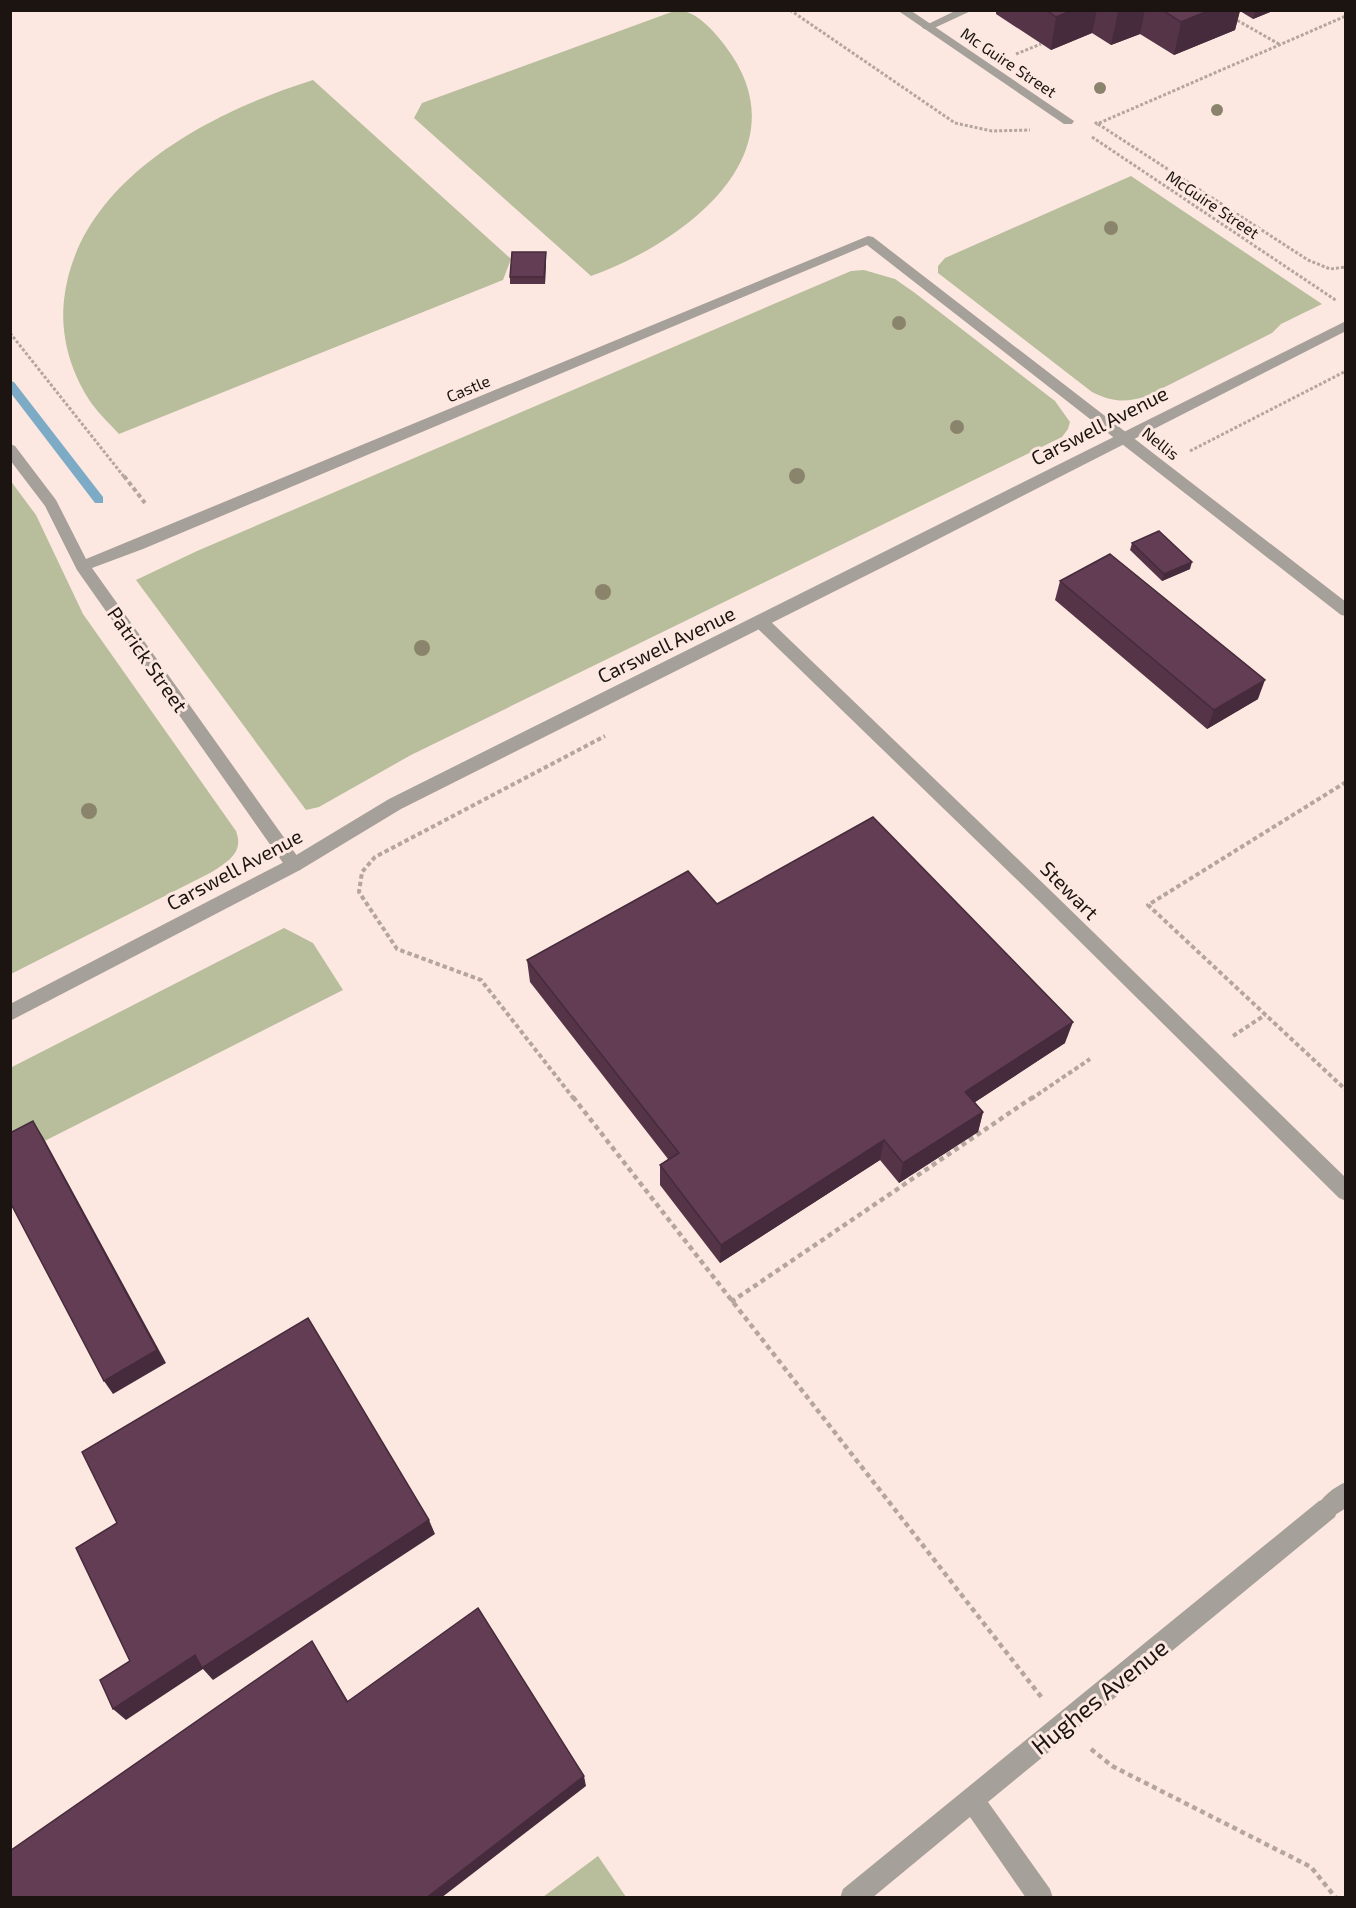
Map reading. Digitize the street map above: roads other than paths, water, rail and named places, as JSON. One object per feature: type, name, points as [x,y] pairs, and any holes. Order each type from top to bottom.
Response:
[{"type":"street","name":"Mc Guire Street","points":[[902,10],[1066,119]]},
{"type":"street","points":[[928,27],[968,10]]},
{"type":"street","name":"Nellis","points":[[868,240],[1346,611]]},
{"type":"street","name":"Castle","points":[[82,566],[138,545],[868,240]]},
{"type":"street","name":"Carswell Avenue","points":[[10,1013],[294,865],[395,804],[761,622],[1346,325]]},
{"type":"street","name":"Patrick Street","points":[[10,449],[51,504],[82,566],[294,865]]},
{"type":"street","name":"Stewart","points":[[761,622],[1036,887],[1346,1192]]},
{"type":"street","name":"Hughes Avenue","points":[[852,1898],[1346,1494]]},
{"type":"street","points":[[972,1800],[1041,1898]]},
{"type":"waterway","points":[[10,384],[99,500]]}]
